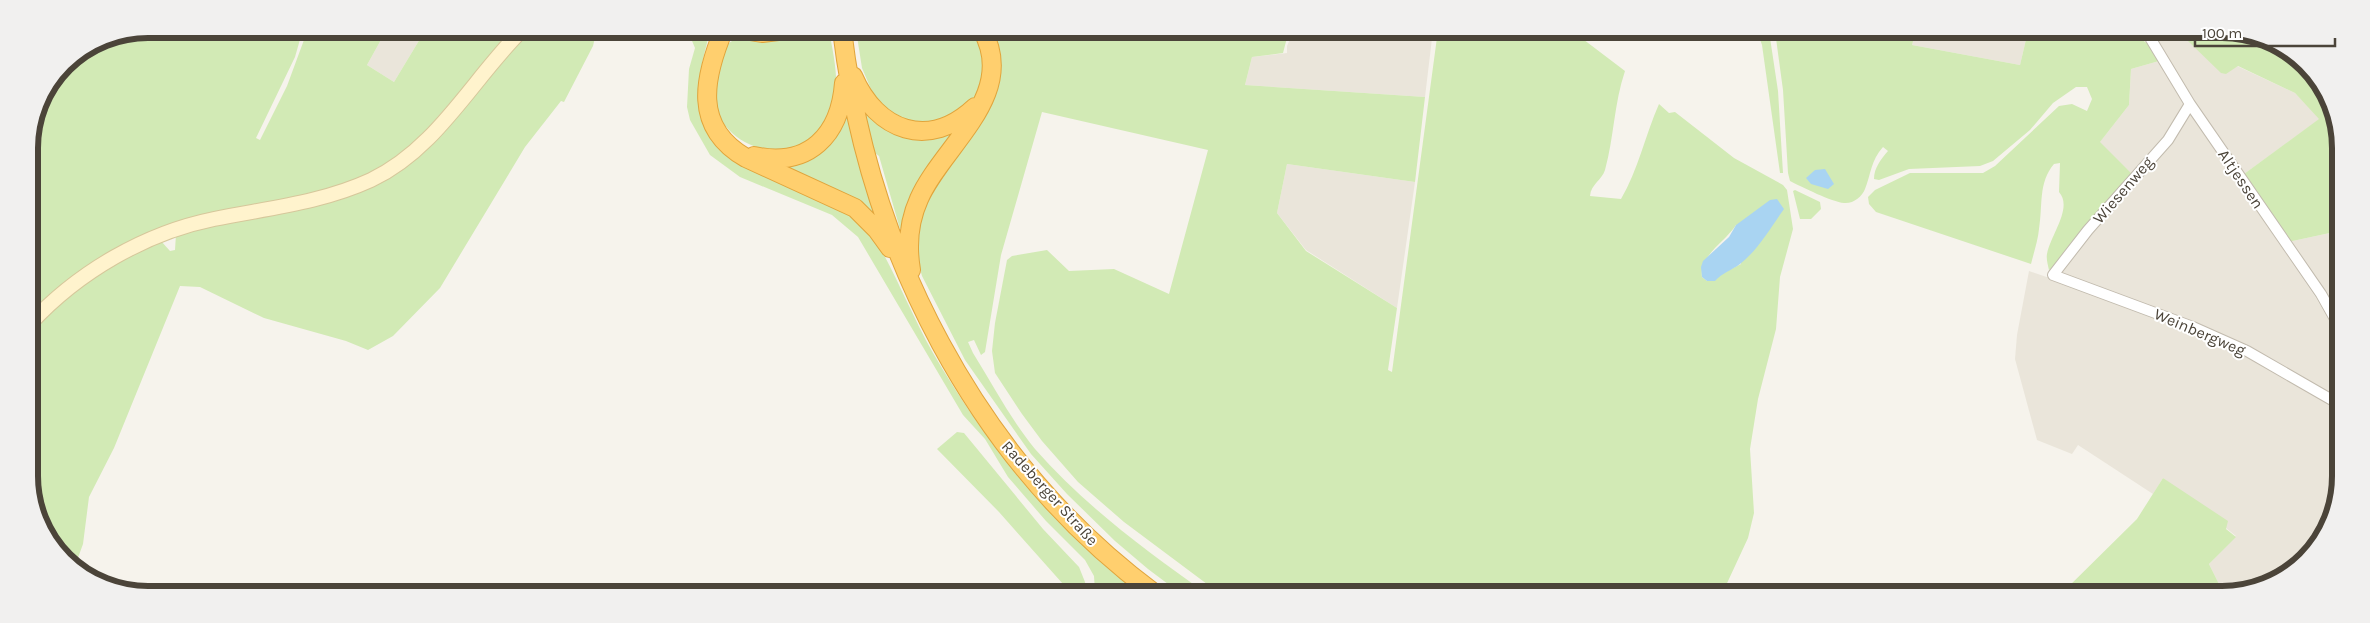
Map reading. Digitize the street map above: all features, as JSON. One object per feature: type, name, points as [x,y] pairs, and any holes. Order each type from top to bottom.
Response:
[{"type":"highway","points":[[721,38],[708,75],[706,96],[710,118],[729,146],[746,158],[855,208],[884,239],[905,268]]},
{"type":"highway","points":[[843,38],[864,150],[885,216],[915,291]]},
{"type":"highway","points":[[915,291],[909,252],[913,213],[926,186],[968,128],[986,95],[991,74],[992,54],[985,38]]},
{"type":"highway","points":[[729,146],[747,154],[764,158],[788,158],[805,152],[822,141],[840,111],[846,60]]},
{"type":"highway","points":[[846,60],[855,81],[876,111],[888,120],[911,130],[926,131],[950,126],[967,115],[986,95]]},
{"type":"highway","name":"Radeberger Straße","points":[[915,291],[940,343],[962,381],[993,428],[1031,477],[1103,552],[1145,586]]},
{"type":"street","points":[[38,316],[53,301],[83,277],[109,260],[162,235],[213,219],[331,196],[373,179],[398,163],[437,128],[515,38]]},
{"type":"street","name":"Altjessen","points":[[2150,38],[2190,104],[2321,294],[2332,314]]},
{"type":"street","name":"Wiesenweg","points":[[2053,275],[2088,230],[2168,140],[2190,104]]},
{"type":"street","name":"Weinbergweg","points":[[2053,275],[2193,327],[2247,351],[2332,400]]},
{"type":"shaded area","points":[[382,38],[421,38],[394,82],[367,65]]},
{"type":"shaded area","points":[[1290,38],[1432,38],[1425,97],[1245,85],[1252,57],[1287,53],[1287,46]]},
{"type":"shaded area","points":[[1914,38],[2026,38],[2020,65],[1912,45]]},
{"type":"shaded area","points":[[2154,38],[2189,38],[2189,41],[2226,73],[2237,66],[2295,93],[2320,119],[2244,174],[2194,103]]},
{"type":"shaded area","points":[[2159,61],[2184,103],[2178,120],[2133,175],[2099,143],[2129,105],[2131,69]]},
{"type":"shaded area","points":[[2191,113],[2316,298],[2332,326],[2332,490],[2329,504],[2318,531],[2310,543],[2284,567],[2251,582],[2237,585],[2220,585],[2209,564],[2236,536],[2163,478],[2153,494],[2078,445],[2072,454],[2037,440],[2015,359],[2017,335],[2029,271],[2073,286],[2060,274],[2061,267]]},
{"type":"shaded area","points":[[1287,164],[1415,182],[1397,308],[1306,250],[1277,213]]},
{"type":"shaded area","points":[[2332,233],[2332,306],[2288,242]]},
{"type":"green space","points":[[133,38],[300,38],[295,57],[256,138],[260,140],[287,86],[305,38],[382,38],[367,65],[394,82],[421,38],[506,38],[416,142],[368,176],[329,190],[181,222],[38,311],[38,133],[46,105],[56,86],[86,56],[112,43]]},
{"type":"green space","points":[[523,38],[595,38],[593,46],[564,102],[561,101],[525,147],[440,288],[393,336],[368,350],[346,341],[264,318],[200,287],[180,286],[114,448],[89,497],[83,544],[77,560],[60,543],[52,531],[43,511],[38,490],[38,323],[71,291],[115,263],[161,241],[170,251],[175,250],[176,234],[219,223],[282,213],[336,201],[378,181]]},
{"type":"green space","points":[[691,38],[708,38],[701,69],[698,95],[702,121],[708,133],[723,151],[742,164],[763,175],[831,201],[851,213],[869,228],[933,353],[999,452],[1050,513],[1078,541],[1130,586],[1095,586],[1094,576],[1085,560],[1046,521],[1008,477],[985,439],[963,415],[858,237],[832,215],[740,177],[710,155],[690,120],[687,107],[689,69],[695,48]]},
{"type":"green space","points":[[741,38],[830,38],[835,65],[836,92],[828,119],[813,138],[794,148],[773,150],[752,146],[734,134],[720,118],[714,97],[717,73],[726,47],[733,40]]},
{"type":"green space","points":[[857,38],[978,38],[984,52],[984,78],[974,101],[962,112],[924,124],[901,120],[876,101],[862,68]]},
{"type":"green space","points":[[987,38],[1287,38],[1283,53],[1252,57],[1245,85],[1425,97],[1415,182],[1287,164],[1277,213],[1306,251],[1397,308],[1388,370],[1392,372],[1437,38],[1582,38],[1625,71],[1618,95],[1605,170],[1602,177],[1592,188],[1590,196],[1621,199],[1632,176],[1659,104],[1669,113],[1675,112],[1734,158],[1783,185],[1787,190],[1793,229],[1780,277],[1776,329],[1758,399],[1750,449],[1754,513],[1748,538],[1726,585],[1209,585],[1124,522],[1078,482],[1042,441],[995,373],[992,351],[995,323],[1007,260],[1012,256],[1047,250],[1069,271],[1114,269],[1169,294],[1208,150],[1042,112],[1001,255],[985,352],[981,355],[974,340],[968,342],[1018,426],[1054,470],[1116,526],[1196,585],[1170,586],[1115,541],[1067,494],[1031,454],[965,360],[922,276],[915,251],[923,203],[982,117]],"holes":[[[1736,225],[1741,264],[1707,281],[1702,277],[1702,269],[1705,262]]]},
{"type":"green space","points":[[1760,38],[1770,38],[1778,91],[1783,173],[1780,173]]},
{"type":"green space","points":[[1776,38],[1914,38],[1912,45],[2020,65],[2026,38],[2131,38],[2141,39],[2148,44],[2159,61],[2131,69],[2129,105],[2100,142],[2133,175],[2056,265],[2049,270],[2047,254],[2060,222],[2064,206],[2063,198],[2059,192],[2060,163],[2054,164],[2045,179],[2037,242],[2031,264],[1876,212],[1869,204],[1868,197],[1875,190],[1910,173],[1983,173],[1995,166],[2059,106],[2072,104],[2087,111],[2092,99],[2087,87],[2076,87],[2053,103],[2030,130],[1993,161],[1980,166],[1909,169],[1879,180],[1874,179],[1880,160],[1888,151],[1883,147],[1876,157],[1864,192],[1854,201],[1847,203],[1825,197],[1790,181],[1783,90]]},
{"type":"green space","points":[[2188,38],[2237,38],[2258,43],[2284,56],[2314,86],[2327,112],[2332,133],[2332,233],[2288,242],[2244,174],[2319,119],[2295,93],[2238,66],[2226,74],[2221,73],[2188,41]]},
{"type":"green space","points":[[859,99],[883,125],[963,124],[900,229],[879,156],[871,150]]},
{"type":"green space","points":[[846,109],[870,200],[879,221],[780,164]]},
{"type":"green space","points":[[1795,190],[1820,202],[1821,209],[1811,219],[1800,219],[1793,191]]},
{"type":"green space","points":[[957,432],[964,433],[1043,529],[1079,567],[1085,586],[1064,586],[999,512],[937,449]]},
{"type":"green space","points":[[2163,478],[2228,521],[2226,529],[2236,537],[2209,564],[2220,585],[2070,585],[2137,519]]},
{"type":"water","points":[[1825,169],[1834,184],[1828,189],[1811,184],[1806,178],[1815,170]]},
{"type":"water","points":[[1777,199],[1784,209],[1753,252],[1740,264],[1715,281],[1707,281],[1702,277],[1701,267],[1703,261],[1729,237],[1736,225],[1770,200]]}]
